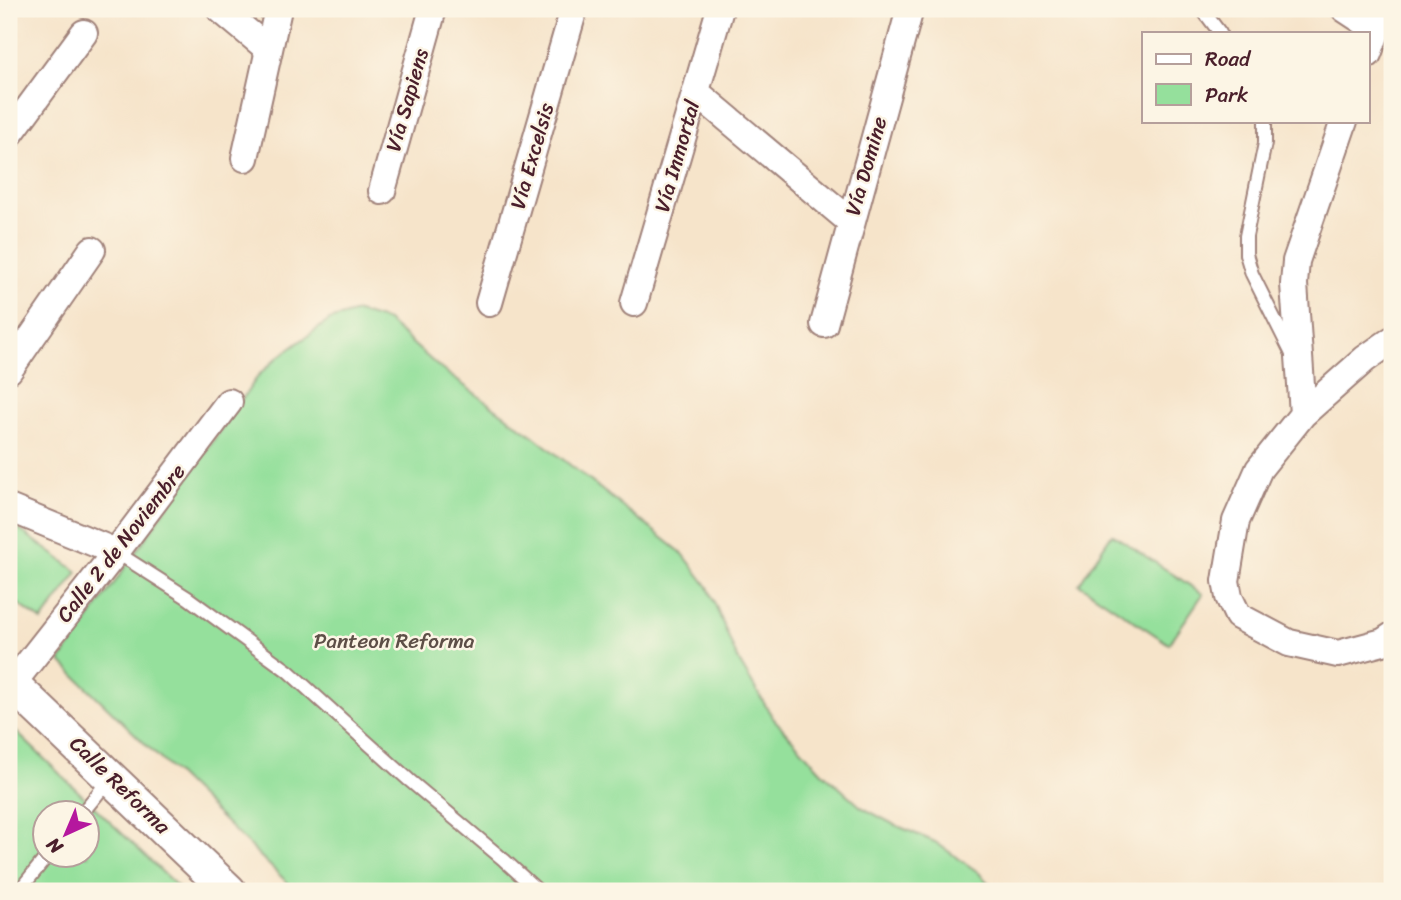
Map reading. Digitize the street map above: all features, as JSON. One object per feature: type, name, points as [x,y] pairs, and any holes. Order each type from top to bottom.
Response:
[{"type":"street","points":[[220,9],[268,49]]},
{"type":"street","points":[[245,158],[278,9]]},
{"type":"street","name":"Vía Sapiens","points":[[382,191],[433,9]]},
{"type":"street","name":"Vía Excelsis","points":[[489,303],[574,9]]},
{"type":"street","name":"Vía Inmortal","points":[[634,303],[720,9]]},
{"type":"street","name":"Vía Domine","points":[[824,324],[910,9]]},
{"type":"street","points":[[1345,9],[1377,31]]},
{"type":"street","points":[[9,135],[84,33]]},
{"type":"street","points":[[696,92],[851,222]]},
{"type":"street","points":[[1303,414],[1294,284],[1296,261],[1344,122]]},
{"type":"street","points":[[9,369],[92,250]]},
{"type":"street","points":[[1392,340],[1365,359],[1303,414],[1259,469],[1236,521],[1226,581],[1229,597],[1238,615],[1289,643],[1338,654],[1382,642],[1392,636]]},
{"type":"street","name":"Calle 2 de Noviembre","points":[[11,682],[116,552],[229,401]]},
{"type":"street","points":[[9,508],[116,552]]},
{"type":"street","name":"Calle Reforma","points":[[11,682],[229,891]]},
{"type":"lane","points":[[1202,9],[1219,32]]},
{"type":"lane","points":[[1265,122],[1265,143],[1246,236],[1246,254],[1257,285],[1298,367]]},
{"type":"lane","points":[[116,552],[188,598],[288,671],[408,780],[538,891]]},
{"type":"lane","points":[[93,799],[111,777]]},
{"type":"lane","points":[[19,891],[37,869]]},
{"type":"green space","name":"Panteon Reforma","points":[[357,312],[387,321],[440,368],[532,435],[683,554],[708,587],[737,658],[773,718],[821,771],[861,807],[935,842],[978,872],[996,891],[296,891],[60,661],[259,375],[277,358],[330,320]]},
{"type":"green space","points":[[9,522],[78,572],[42,621],[9,597]]},
{"type":"green space","points":[[1112,534],[1203,594],[1169,644],[1079,584]]},
{"type":"green space","points":[[9,725],[86,799],[32,799],[32,869],[102,869],[102,814],[182,891],[9,891]]}]
